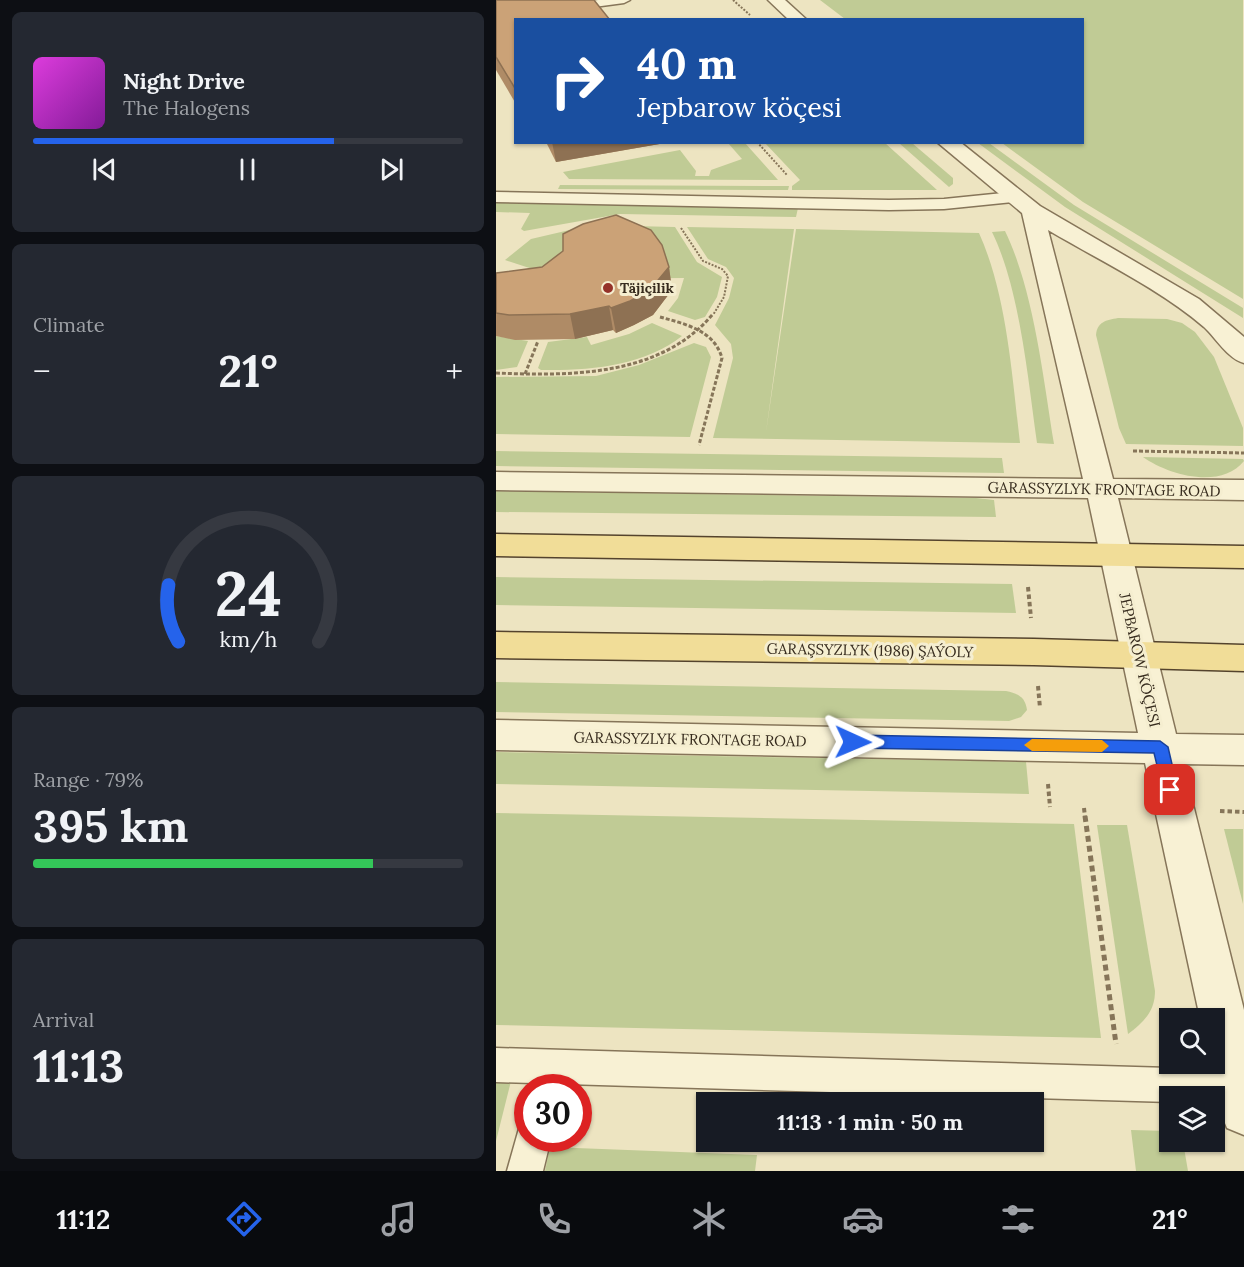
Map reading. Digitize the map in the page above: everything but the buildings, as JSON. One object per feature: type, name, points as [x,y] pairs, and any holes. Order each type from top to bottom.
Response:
[{"type":"main road","points":[[496,545],[1243,557]]},
{"type":"main road","name":"GARAŞSYZLYK (1986) ŞAÝOLY","points":[[496,645],[1243,658]]},
{"type":"street","points":[[776,0],[797,18]]},
{"type":"street","points":[[949,144],[1023,204],[1190,304],[1233,339],[1243,355]]},
{"type":"street","name":"JEPBAROW KÖÇESI","points":[[1023,204],[1101,489],[1241,1099]]},
{"type":"street","name":"GARASSYZLYK FRONTAGE ROAD","points":[[496,481],[1243,490]]},
{"type":"street","name":"GARASSYZLYK FRONTAGE ROAD","points":[[496,735],[1243,750]]},
{"type":"lane","points":[[562,9],[624,0]]},
{"type":"lane","points":[[496,197],[889,205],[1023,204]]},
{"type":"lane","points":[[496,1065],[534,1074]]},
{"type":"lane","points":[[592,1078],[1241,1099]]},
{"type":"lane","points":[[525,1171],[530,1152]]},
{"type":"path","points":[[733,0],[753,18]]},
{"type":"path","points":[[496,374],[586,374],[617,367],[670,348],[697,330],[711,318],[719,305],[728,276],[722,269],[703,261],[681,227],[680,221]]},
{"type":"path","points":[[660,317],[697,330],[720,347],[722,358],[700,445]]},
{"type":"path","points":[[525,374],[538,341]]},
{"type":"path","points":[[1133,452],[1243,453]]},
{"type":"path","points":[[1027,585],[1031,613]]},
{"type":"path","points":[[1084,808],[1115,1036]]},
{"type":"path","points":[[1220,812],[1243,812]]},
{"type":"green space","points":[[820,0],[1243,0],[1243,299],[1083,202],[1003,144],[1084,144],[1084,18],[844,18]]},
{"type":"green space","points":[[729,144],[746,144],[778,180],[569,179],[563,172],[680,150],[696,171],[695,176],[709,176],[711,170],[742,159]]},
{"type":"green space","points":[[766,144],[886,144],[937,190],[792,190],[792,186],[800,180]]},
{"type":"green space","points":[[900,144],[913,144],[953,178],[953,184],[949,187]]},
{"type":"green space","points":[[979,144],[990,144],[1074,205],[1243,308],[1243,318],[1065,207]]},
{"type":"green space","points":[[560,185],[789,186],[788,190],[558,189]]},
{"type":"green space","points":[[496,202],[798,208],[796,217],[620,214],[524,231],[521,229],[530,213],[496,212]]},
{"type":"green space","points":[[591,225],[675,227],[697,262],[722,277],[717,297],[705,317],[695,320],[668,311],[678,298],[684,278],[563,279],[505,260],[531,239]]},
{"type":"green space","points":[[687,227],[794,229],[766,432],[796,229],[979,233],[1002,309],[1020,443],[713,438],[733,358],[731,344],[715,325],[729,298],[734,278],[726,267],[708,259]]},
{"type":"green space","points":[[1005,231],[1015,255],[1030,307],[1054,444],[1037,443],[1022,335],[1010,280],[992,232]]},
{"type":"green space","points":[[1118,318],[1167,319],[1182,323],[1195,332],[1214,357],[1243,428],[1243,446],[1126,444],[1119,428],[1096,335],[1098,327],[1103,322]]},
{"type":"green space","points":[[652,323],[682,336],[651,354],[615,365],[578,369],[541,370],[538,368],[548,342],[587,337],[591,345],[629,334]]},
{"type":"green space","points":[[496,336],[528,341],[517,367],[496,370]]},
{"type":"green space","points":[[694,343],[706,347],[711,357],[690,437],[496,434],[496,377],[596,376],[639,365]]},
{"type":"green space","points":[[496,451],[1002,458],[1004,473],[496,466]]},
{"type":"green space","points":[[1143,457],[1243,459],[1244,461],[1234,470],[1222,475],[1194,477],[1166,469]]},
{"type":"green space","points":[[496,491],[976,498],[994,500],[996,517],[496,512]]},
{"type":"green space","points":[[496,577],[1012,584],[1016,613],[496,605]]},
{"type":"green space","points":[[496,682],[1006,691],[1021,697],[1027,710],[1021,717],[1009,721],[496,712]]},
{"type":"green space","points":[[496,752],[1026,762],[1029,794],[496,784]]},
{"type":"green space","points":[[496,813],[1074,824],[1101,1038],[496,1025]]},
{"type":"green space","points":[[1097,825],[1127,825],[1155,991],[1148,1015],[1128,1034]]},
{"type":"green space","points":[[1224,829],[1243,829],[1243,904]]},
{"type":"green space","points":[[496,1080],[511,1081],[496,1141]]},
{"type":"green space","points":[[1131,1130],[1159,1131],[1159,1152],[1185,1152],[1188,1171],[1136,1171]]},
{"type":"green space","points":[[592,1149],[757,1155],[755,1171],[545,1171],[549,1152],[592,1152]]},
{"type":"slow traffic","points":[[1032,745],[1102,746]]},
{"type":"place","name":"Täjiçilik","points":[[608,288]]},
{"type":"route","points":[[853,742],[1160,747],[1170,790]]}]
